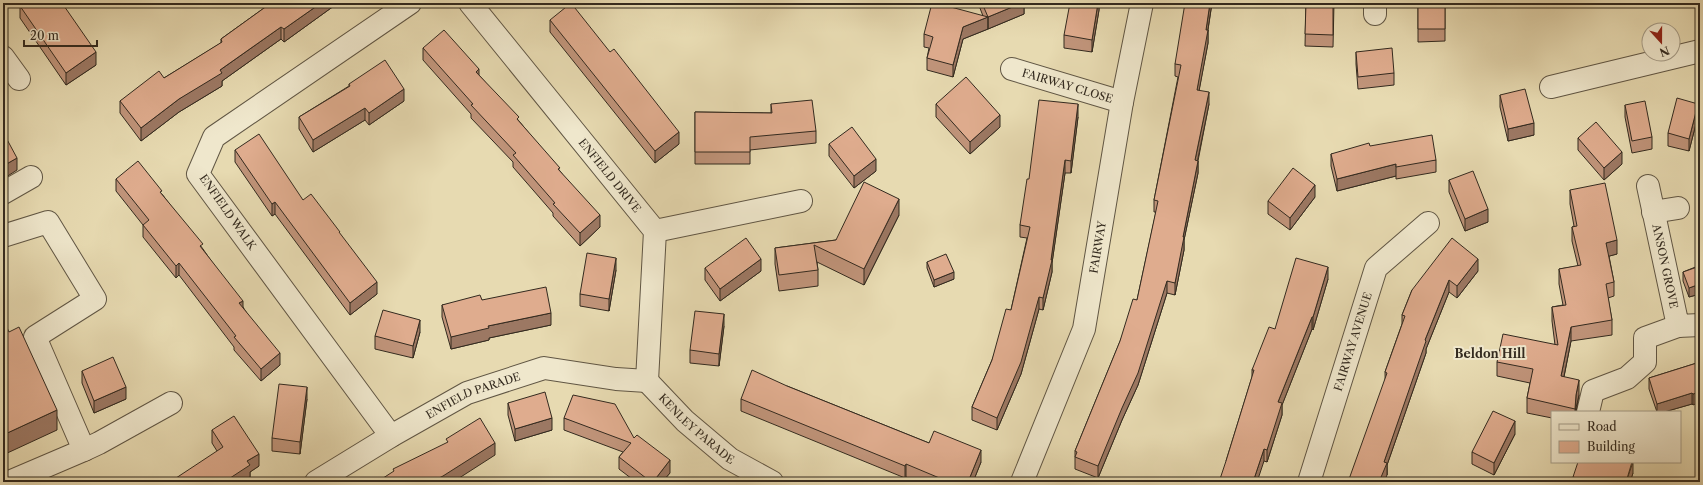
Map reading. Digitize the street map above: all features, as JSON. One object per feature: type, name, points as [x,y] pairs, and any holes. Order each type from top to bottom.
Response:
[{"type":"street","name":"ENFIELD WALK","points":[[390,436],[198,174],[214,137],[410,3]]},
{"type":"street","name":"ENFIELD DRIVE","points":[[470,3],[655,231]]},
{"type":"street","name":"FAIRWAY","points":[[1022,482],[1084,329],[1122,102],[1142,3]]},
{"type":"street","points":[[1551,87],[1700,51]]},
{"type":"street","points":[[3,56],[19,79]]},
{"type":"street","name":"FAIRWAY CLOSE","points":[[1012,69],[1122,102]]},
{"type":"street","points":[[3,193],[31,177]]},
{"type":"street","name":"ANSON GROVE","points":[[1648,186],[1678,326]]},
{"type":"street","points":[[646,381],[655,231],[801,201]]},
{"type":"street","points":[[1653,212],[1678,208]]},
{"type":"street","points":[[3,236],[48,222],[95,298],[35,337],[84,450]]},
{"type":"street","name":"FAIRWAY AVENUE","points":[[1309,482],[1376,268],[1428,223]]},
{"type":"street","points":[[1588,411],[1593,391],[1627,378],[1645,362],[1646,338],[1678,326],[1700,325]]},
{"type":"street","name":"ENFIELD PARADE","points":[[316,482],[390,436],[467,393],[544,368],[616,379],[646,381]]},
{"type":"street","name":"KENLEY PARADE","points":[[646,381],[685,421],[730,459],[772,482]]},
{"type":"street","points":[[9,482],[99,443],[171,403]]},
{"type":"building","points":[[24,3],[62,3],[96,52],[66,73],[20,6]]},
{"type":"building","points":[[271,3],[321,3],[284,29],[281,27],[220,70],[222,73],[179,99],[141,128],[120,101],[159,71],[164,78],[222,42],[221,39]]},
{"type":"building","points":[[571,3],[610,52],[614,49],[679,132],[655,151],[550,20]]},
{"type":"building","points":[[932,3],[988,17],[963,27],[953,65],[927,58],[933,37],[924,34]]},
{"type":"building","points":[[982,3],[1022,3],[988,17]]},
{"type":"building","points":[[1070,3],[1098,3],[1092,40],[1064,35]]},
{"type":"building","points":[[1185,3],[1210,3],[1206,30],[1208,30],[1197,90],[1209,92],[1195,160],[1198,161],[1184,237],[1175,283],[1167,281],[1138,373],[1098,466],[1075,457],[1077,452],[1075,451],[1120,341],[1133,299],[1137,300],[1158,201],[1154,200],[1181,65],[1175,64]]},
{"type":"building","points":[[1306,3],[1333,3],[1333,35],[1305,34]]},
{"type":"building","points":[[1418,3],[1445,3],[1445,29],[1418,29]]},
{"type":"building","points":[[444,30],[479,69],[476,72],[519,117],[517,119],[560,168],[558,169],[600,215],[580,233],[553,204],[555,203],[513,155],[516,153],[471,105],[473,104],[423,48]]},
{"type":"building","points":[[1392,48],[1394,73],[1358,77],[1356,52]]},
{"type":"building","points":[[385,60],[404,89],[369,113],[365,108],[313,140],[299,117],[350,86],[349,84]]},
{"type":"building","points":[[966,77],[1000,115],[970,142],[936,104]]},
{"type":"building","points":[[1525,89],[1534,123],[1508,129],[1500,95]]},
{"type":"building","points":[[1677,98],[1698,104],[1689,139],[1668,133]]},
{"type":"building","points":[[812,100],[816,131],[750,137],[750,152],[695,152],[695,112],[772,113],[771,104]]},
{"type":"building","points":[[1039,100],[1078,104],[1071,161],[1065,160],[1052,260],[1043,298],[1039,297],[1021,362],[997,418],[972,407],[992,360],[1006,309],[1011,310],[1030,227],[1020,225],[1027,179],[1029,179]]},
{"type":"building","points":[[1645,101],[1652,137],[1632,141],[1625,105]]},
{"type":"building","points":[[1596,122],[1622,152],[1604,168],[1578,138]]},
{"type":"building","points":[[852,127],[876,159],[854,176],[829,144]]},
{"type":"building","points":[[3,132],[17,158],[3,166]]},
{"type":"building","points":[[259,134],[303,200],[311,194],[377,282],[350,303],[275,202],[272,204],[235,150]]},
{"type":"building","points":[[1432,135],[1436,160],[1396,167],[1396,164],[1337,179],[1331,154],[1369,143],[1370,146]]},
{"type":"building","points":[[1700,143],[1700,158],[1698,144]]},
{"type":"building","points":[[138,161],[162,191],[160,192],[203,244],[200,246],[243,301],[239,303],[280,353],[261,369],[234,337],[236,336],[179,263],[176,266],[143,225],[149,220],[116,179]]},
{"type":"building","points":[[1293,168],[1315,185],[1290,218],[1268,201]]},
{"type":"building","points":[[1473,171],[1488,209],[1465,219],[1449,180]]},
{"type":"building","points":[[864,182],[899,199],[864,269],[814,245],[818,270],[779,275],[775,248],[836,240]]},
{"type":"building","points":[[1605,183],[1617,240],[1606,243],[1614,282],[1606,284],[1612,320],[1571,327],[1561,376],[1579,380],[1575,409],[1527,398],[1533,369],[1497,362],[1503,334],[1558,345],[1552,307],[1566,305],[1559,269],[1581,265],[1572,227],[1577,226],[1570,190]]},
{"type":"building","points":[[746,238],[761,259],[720,289],[705,268]]},
{"type":"building","points":[[1452,238],[1478,259],[1457,286],[1449,280],[1425,340],[1426,341],[1384,462],[1387,463],[1379,482],[1348,482],[1387,373],[1385,372],[1405,316],[1402,315],[1412,290]]},
{"type":"building","points":[[1700,251],[1700,264],[1696,253]]},
{"type":"building","points":[[587,253],[616,258],[609,299],[580,294]]},
{"type":"building","points":[[946,254],[954,272],[934,280],[927,262]]},
{"type":"building","points":[[1296,258],[1328,267],[1313,317],[1278,402],[1282,403],[1267,450],[1264,449],[1253,482],[1219,482],[1254,370],[1252,370],[1269,327],[1275,329]]},
{"type":"building","points":[[1700,266],[1700,284],[1689,288],[1683,272]]},
{"type":"building","points":[[546,287],[551,313],[488,326],[489,328],[451,337],[442,305],[480,295],[482,300]]},
{"type":"building","points":[[383,310],[420,320],[413,346],[375,336]]},
{"type":"building","points":[[695,311],[724,314],[719,354],[690,350]]},
{"type":"building","points":[[3,319],[9,332],[19,327],[57,410],[3,435]]},
{"type":"building","points":[[113,357],[126,387],[94,401],[82,371]]},
{"type":"building","points":[[1700,362],[1700,392],[1657,404],[1649,378]]},
{"type":"building","points":[[752,370],[787,386],[929,443],[934,431],[981,450],[968,482],[949,482],[906,464],[905,466],[741,399]]},
{"type":"building","points":[[279,384],[307,387],[300,442],[272,438]]},
{"type":"building","points":[[545,392],[552,418],[515,429],[508,403]]},
{"type":"building","points":[[573,395],[615,404],[634,438],[637,435],[670,460],[653,482],[619,457],[631,443],[564,418]]},
{"type":"building","points":[[1493,411],[1515,421],[1494,463],[1472,452]]},
{"type":"building","points":[[234,416],[259,454],[247,461],[250,465],[224,482],[170,482],[223,447],[212,430]]},
{"type":"building","points":[[480,418],[495,443],[443,476],[431,482],[377,482],[394,471],[393,469],[448,442],[446,439]]},
{"type":"building","points":[[1578,463],[1632,463],[1626,482],[1591,482],[1573,477]]},
{"type":"district","name":"Beldon Hill","points":[[1490,353]]}]
